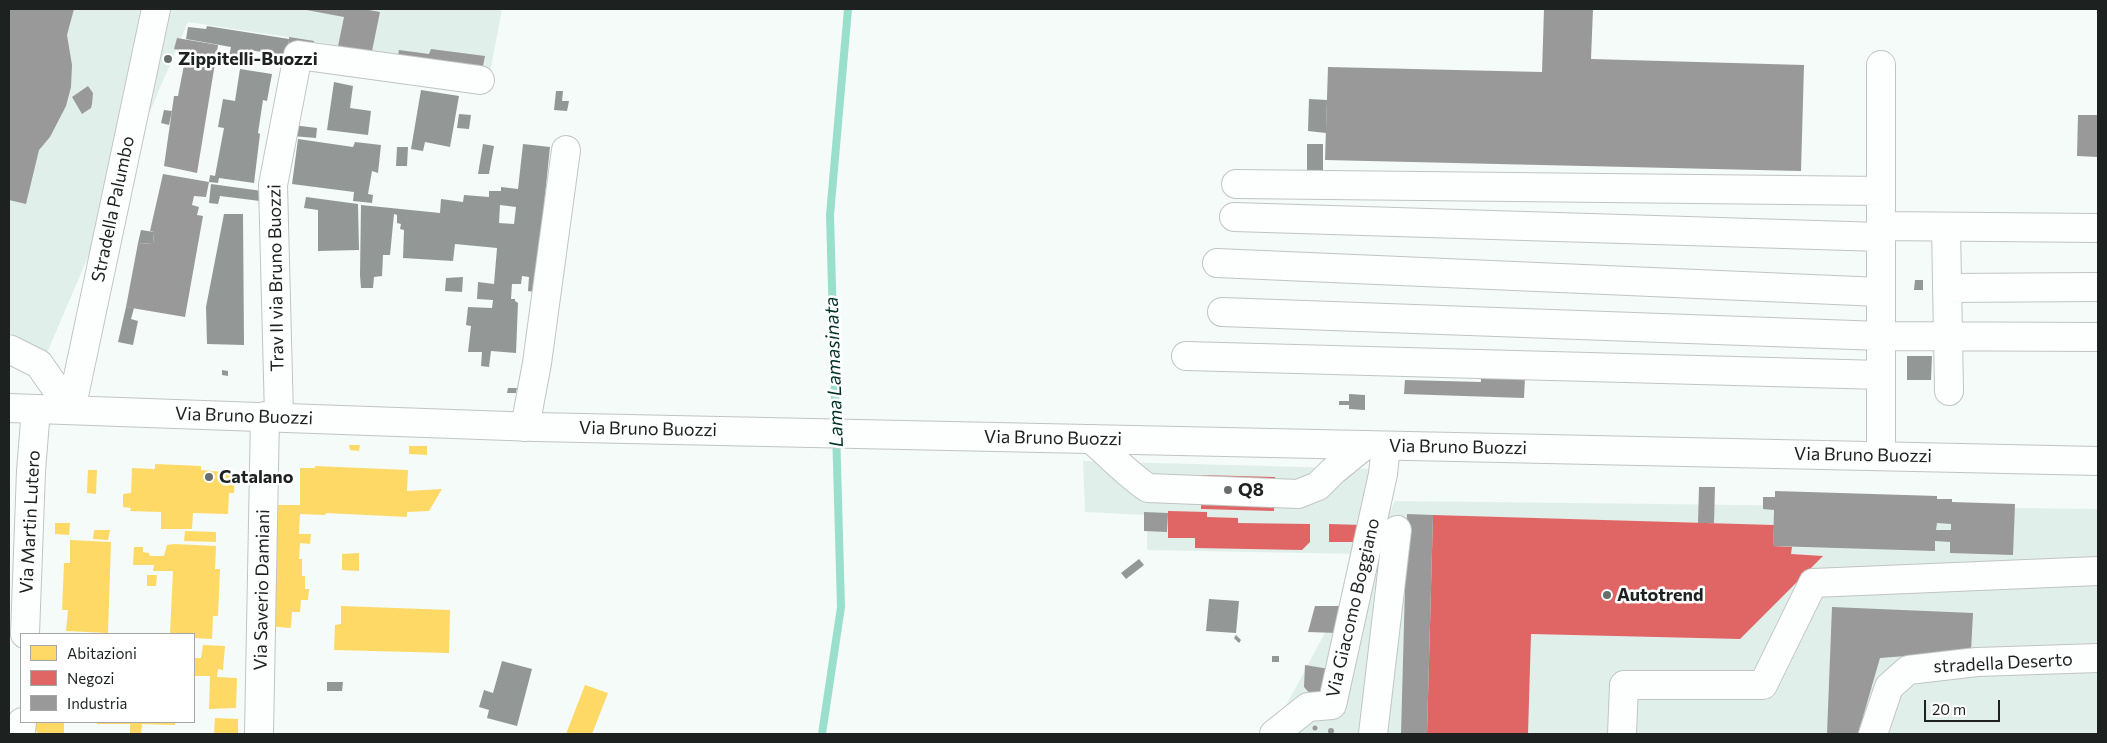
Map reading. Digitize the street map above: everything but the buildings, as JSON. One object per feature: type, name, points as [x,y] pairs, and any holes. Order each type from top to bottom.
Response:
[{"type":"main road","name":"Stradella Palumbo","points":[[70,410],[156,9]]},
{"type":"main road","name":"Trav II via Bruno Buozzi","points":[[272,416],[273,185],[298,55],[480,80]]},
{"type":"main road","points":[[1881,65],[1881,456]]},
{"type":"main road","points":[[530,427],[566,150]]},
{"type":"main road","points":[[1236,184],[1881,191]]},
{"type":"main road","points":[[1234,217],[1881,231],[1946,227],[2098,228]]},
{"type":"main road","points":[[1946,227],[1949,391]]},
{"type":"main road","points":[[1217,263],[1880,292]]},
{"type":"main road","points":[[1948,288],[2098,287]]},
{"type":"main road","points":[[1222,312],[1880,336],[2098,337]]},
{"type":"main road","points":[[9,349],[39,364],[70,410]]},
{"type":"main road","points":[[1186,356],[1881,375]]},
{"type":"main road","name":"Via Bruno Buozzi","points":[[9,408],[120,413],[272,416],[530,427],[2098,461]]},
{"type":"main road","name":"Via Martin Lutero","points":[[25,633],[20,475],[36,409]]},
{"type":"main road","name":"Via Saverio Damiani","points":[[259,734],[272,416]]},
{"type":"main road","points":[[1102,440],[1135,479],[1148,488],[1298,494],[1318,486],[1333,470],[1375,445]]},
{"type":"main road","name":"Via Giacomo Boggiano","points":[[1274,734],[1308,707],[1332,705],[1383,474],[1375,445]]},
{"type":"main road","points":[[1373,734],[1397,530]]},
{"type":"main road","points":[[1622,734],[1624,685],[1763,685],[1813,583],[2098,571]]},
{"type":"main road","name":"stradella Deserto","points":[[1873,734],[1888,687],[1908,670],[1978,662],[2098,658]]},
{"type":"shaded area","points":[[9,9],[502,9],[490,72],[294,38],[188,22],[47,353],[9,332]]},
{"type":"shaded area","name":"Q8","points":[[1083,461],[1377,469],[1358,554],[1147,550],[1147,515],[1085,512]]},
{"type":"shaded area","points":[[1395,501],[2098,509],[2098,734],[1271,734]]},
{"type":"waterway","name":"Lama Lamasinata","points":[[822,734],[841,607],[830,215],[848,9]]},
{"type":"place","name":"Zippitelli-Buozzi","points":[[168,59]]},
{"type":"place","name":"Catalano","points":[[209,477]]},
{"type":"place","name":"Q8","points":[[1228,490]]},
{"type":"place","name":"Autotrend","points":[[1607,595]]}]
